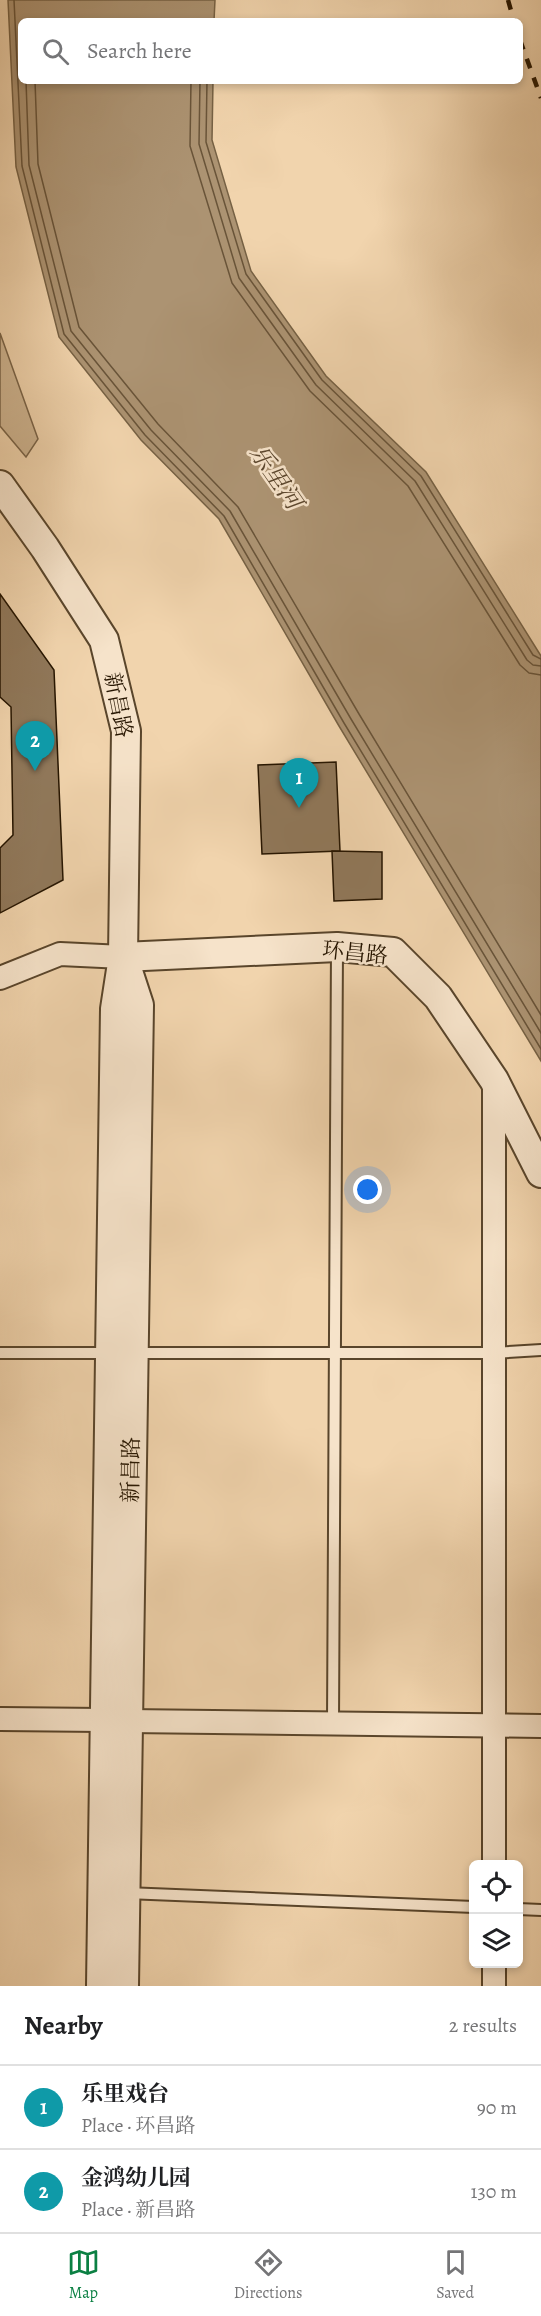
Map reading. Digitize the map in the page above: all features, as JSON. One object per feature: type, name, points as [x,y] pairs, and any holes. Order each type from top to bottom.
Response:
[{"type":"street","name":"新昌路","points":[[0,485],[45,548],[104,640],[126,731],[123,957],[138,1005],[121,1353],[115,1720],[101,1986]]},
{"type":"street","name":"环昌路","points":[[123,957],[337,947],[393,952],[438,997],[494,1080],[541,1173]]},
{"type":"street","points":[[0,978],[60,954],[123,957]]},
{"type":"street","points":[[494,1080],[494,1860]]},
{"type":"street","points":[[0,1719],[541,1726]]},
{"type":"street","name":"新昌路","points":[[115,1720],[125,1893],[124,1986]]},
{"type":"street","points":[[494,1968],[494,1986]]},
{"type":"lane","points":[[333,1724],[337,947]]},
{"type":"lane","points":[[0,1353],[494,1353],[541,1350]]},
{"type":"lane","points":[[125,1893],[469,1907]]},
{"type":"lane","points":[[523,1909],[541,1910]]},
{"type":"shaded area","points":[[0,333],[38,439],[26,457],[0,426]]},
{"type":"water","name":"乐里河","points":[[8,0],[215,0],[214,18],[18,18],[18,84],[213,84],[212,140],[251,271],[326,376],[426,472],[541,656],[541,1061],[339,726],[219,519],[141,440],[59,337],[16,167]]},
{"type":"building","points":[[0,594],[54,670],[63,880],[0,913],[0,848],[13,835],[11,707],[0,697]]},
{"type":"building","points":[[336,762],[340,851],[262,854],[258,765]]},
{"type":"building","points":[[332,851],[382,852],[382,899],[334,901]]},
{"type":"railway","points":[[508,0],[513,18]]},
{"type":"railway","points":[[523,48],[541,98]]},
{"type":"place","name":"金鸿幼儿园","points":[[35,771]]},
{"type":"place","name":"乐里戏台","points":[[299,808]]}]
